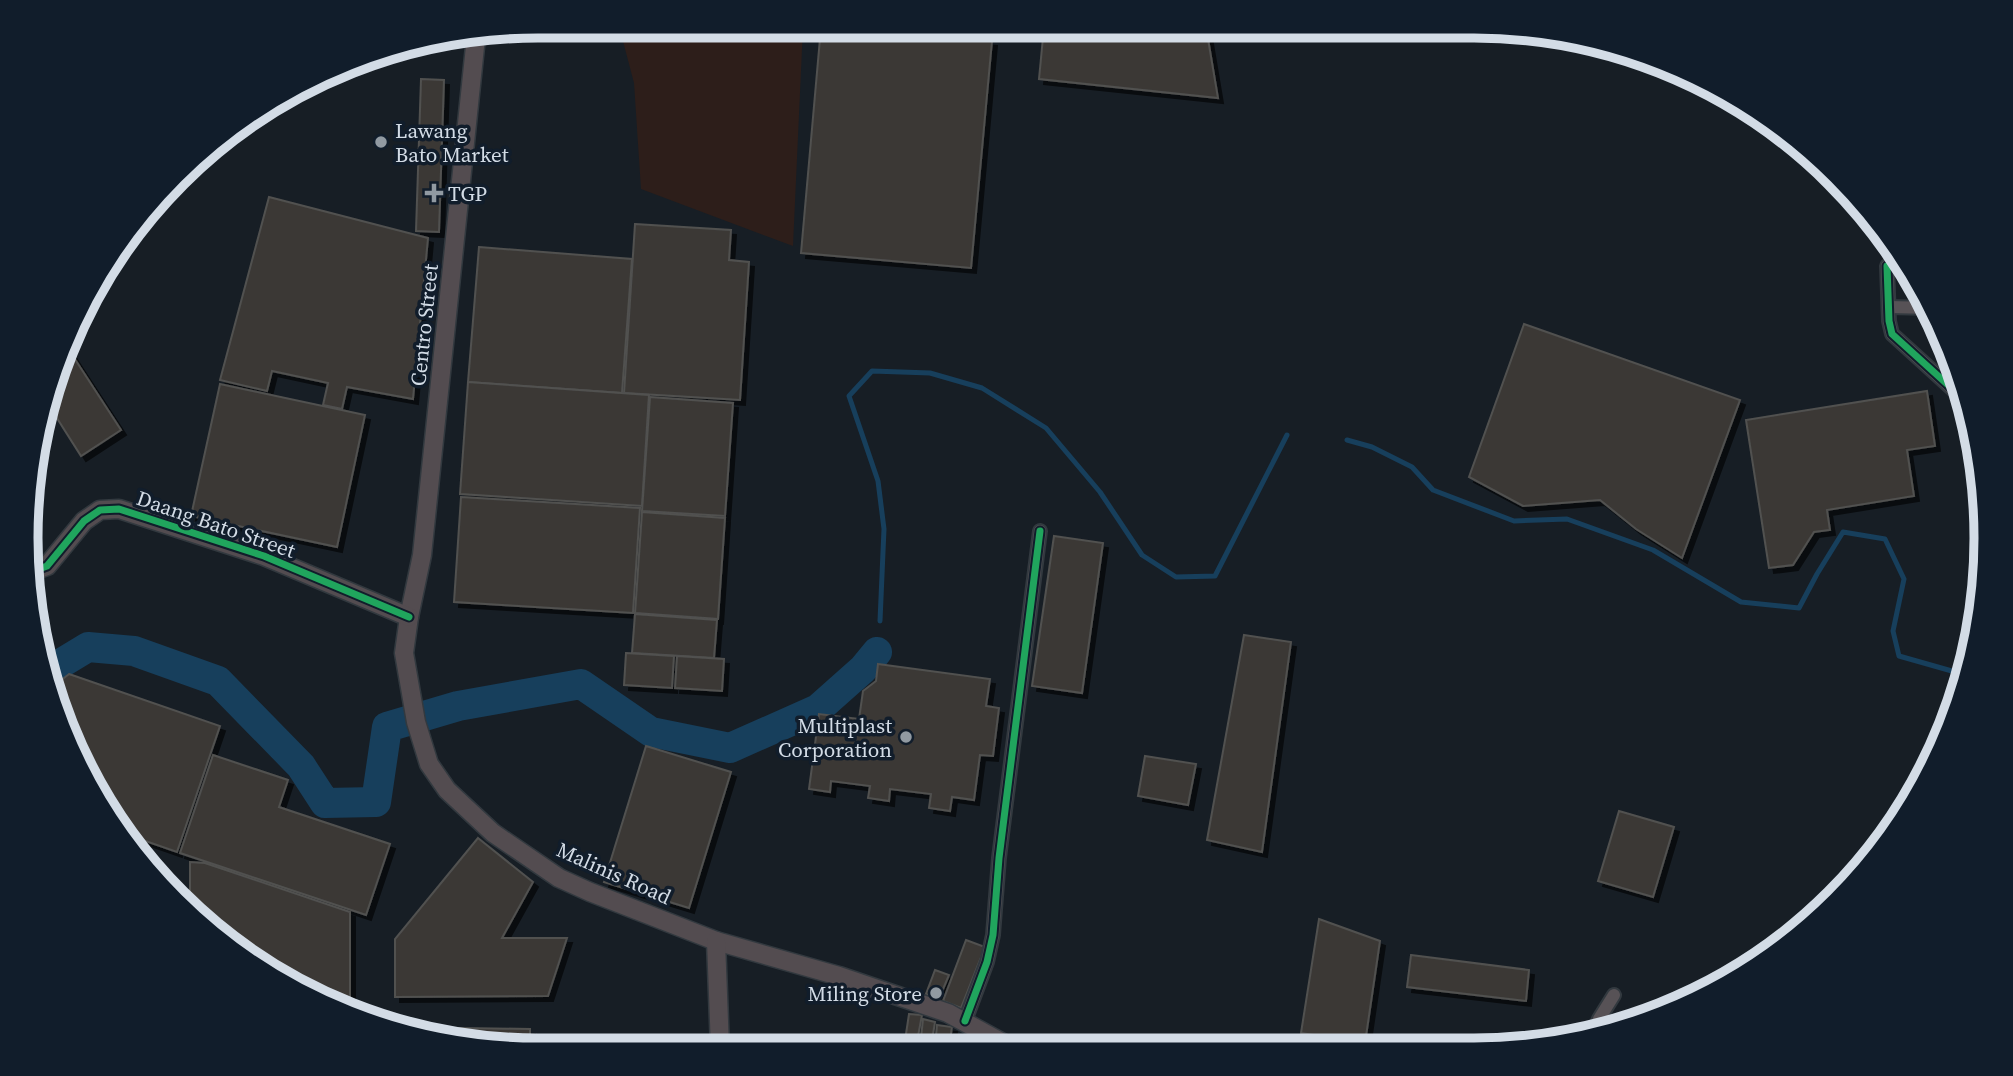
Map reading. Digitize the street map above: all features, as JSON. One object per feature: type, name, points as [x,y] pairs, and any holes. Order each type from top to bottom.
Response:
[{"type":"main road","name":"Centro Street","points":[[409,617],[422,555],[475,43]]},
{"type":"main road","name":"Daang Bato Street","points":[[40,569],[47,566],[84,521],[100,510],[119,509],[264,556],[409,617]]},
{"type":"main road","name":"Malinis Road","points":[[409,617],[404,653],[414,713],[429,764],[447,790],[493,833],[559,878],[716,941],[839,976],[947,1013],[994,1038]]},
{"type":"main road","points":[[716,941],[720,1038]]},
{"type":"street","points":[[1894,266],[1886,266],[1892,334],[1951,388]]},
{"type":"street","points":[[1889,307],[1918,307]]},
{"type":"street","points":[[965,1021],[987,962],[993,935],[999,858],[1040,531]]},
{"type":"street","points":[[1598,1022],[1614,995]]},
{"type":"shaded area","points":[[622,38],[802,38],[793,246],[641,189],[634,83]]},
{"type":"building","points":[[820,38],[955,38],[992,41],[971,268],[801,253]]},
{"type":"building","points":[[1043,38],[1208,38],[1218,98],[1039,79]]},
{"type":"building","points":[[421,79],[444,80],[439,232],[416,231]]},
{"type":"building","points":[[269,197],[428,238],[413,399],[347,387],[342,409],[323,405],[328,383],[272,371],[267,391],[220,380]]},
{"type":"building","points":[[635,224],[731,230],[729,260],[749,262],[740,400],[624,393]]},
{"type":"building","points":[[479,247],[632,259],[622,393],[468,382]]},
{"type":"building","points":[[1524,324],[1740,400],[1682,558],[1636,529],[1600,500],[1523,506],[1469,477]]},
{"type":"building","points":[[73,356],[121,430],[81,456],[55,415]]},
{"type":"building","points":[[468,382],[649,395],[642,506],[460,494]]},
{"type":"building","points":[[220,384],[365,415],[337,547],[191,516]]},
{"type":"building","points":[[1927,391],[1935,446],[1907,450],[1914,496],[1827,510],[1830,530],[1814,532],[1793,565],[1769,568],[1746,420]]},
{"type":"building","points":[[650,397],[733,403],[725,516],[642,511]]},
{"type":"building","points":[[461,497],[640,508],[633,613],[454,602]]},
{"type":"building","points":[[642,512],[725,518],[718,619],[635,613]]},
{"type":"building","points":[[1054,536],[1103,543],[1082,693],[1032,686]]},
{"type":"building","points":[[635,614],[717,620],[714,658],[632,653]]},
{"type":"building","points":[[1244,635],[1291,642],[1262,852],[1207,840]]},
{"type":"building","points":[[626,653],[674,656],[672,688],[624,685]]},
{"type":"building","points":[[677,656],[724,659],[722,691],[675,688]]},
{"type":"building","name":"Multiplast Corporation","points":[[878,664],[990,679],[986,706],[999,708],[993,756],[980,755],[974,800],[952,797],[950,811],[929,808],[931,794],[890,789],[889,801],[868,798],[870,786],[831,781],[830,792],[809,789],[819,714],[859,719],[863,691],[876,681]]},
{"type":"building","points":[[69,674],[220,726],[177,852],[140,839],[123,816],[90,759],[60,681]]},
{"type":"building","points":[[646,746],[731,772],[689,908],[604,882]]},
{"type":"building","points":[[213,755],[288,780],[279,807],[390,844],[366,915],[180,853]]},
{"type":"building","points":[[1145,756],[1196,764],[1188,805],[1138,796]]},
{"type":"building","points":[[1619,811],[1674,827],[1653,897],[1598,881]]},
{"type":"building","points":[[478,838],[533,882],[502,938],[567,938],[548,996],[395,997],[395,939]]},
{"type":"building","points":[[190,862],[205,863],[350,912],[350,1000],[288,971],[260,953],[190,896]]},
{"type":"building","points":[[1319,919],[1380,941],[1366,1038],[1333,1038],[1301,1033]]},
{"type":"building","points":[[966,940],[985,947],[961,1008],[943,1001]]},
{"type":"building","points":[[1411,955],[1529,970],[1526,1001],[1407,987]]},
{"type":"building","points":[[935,970],[949,975],[939,999],[926,994]]},
{"type":"building","points":[[909,1014],[922,1015],[918,1038],[905,1038]]},
{"type":"building","points":[[923,1019],[935,1022],[932,1038],[921,1038]]},
{"type":"building","points":[[937,1025],[952,1027],[950,1038],[936,1038]]},
{"type":"building","points":[[440,1028],[530,1029],[530,1038]]},
{"type":"waterway","points":[[880,621],[884,529],[878,481],[849,396],[872,371],[930,373],[982,388],[1046,428],[1100,492],[1142,555],[1176,577],[1215,576],[1287,435]]},
{"type":"waterway","points":[[1347,440],[1372,447],[1412,467],[1433,490],[1514,521],[1567,519],[1653,550],[1741,602],[1799,608],[1843,532],[1885,539],[1904,579],[1893,631],[1899,656],[1956,672]]},
{"type":"waterway","points":[[56,666],[88,647],[134,651],[218,681],[301,766],[325,803],[376,802],[387,727],[458,706],[581,684],[651,732],[730,748],[818,709],[863,669],[877,652]]},
{"type":"cycle path","points":[[1894,266],[1887,266],[1892,334],[1951,388]]},
{"type":"cycle path","points":[[40,569],[47,566],[84,521],[100,510],[119,509],[264,556],[409,617]]},
{"type":"cycle path","points":[[965,1021],[987,962],[993,935],[999,858],[1040,531]]},
{"type":"place","name":"Lawang Bato Market","points":[[381,142]]},
{"type":"place","name":"TGP","points":[[434,193]]},
{"type":"place","name":"Multiplast Corporation","points":[[906,737]]},
{"type":"place","name":"Miling Store","points":[[936,993]]}]
